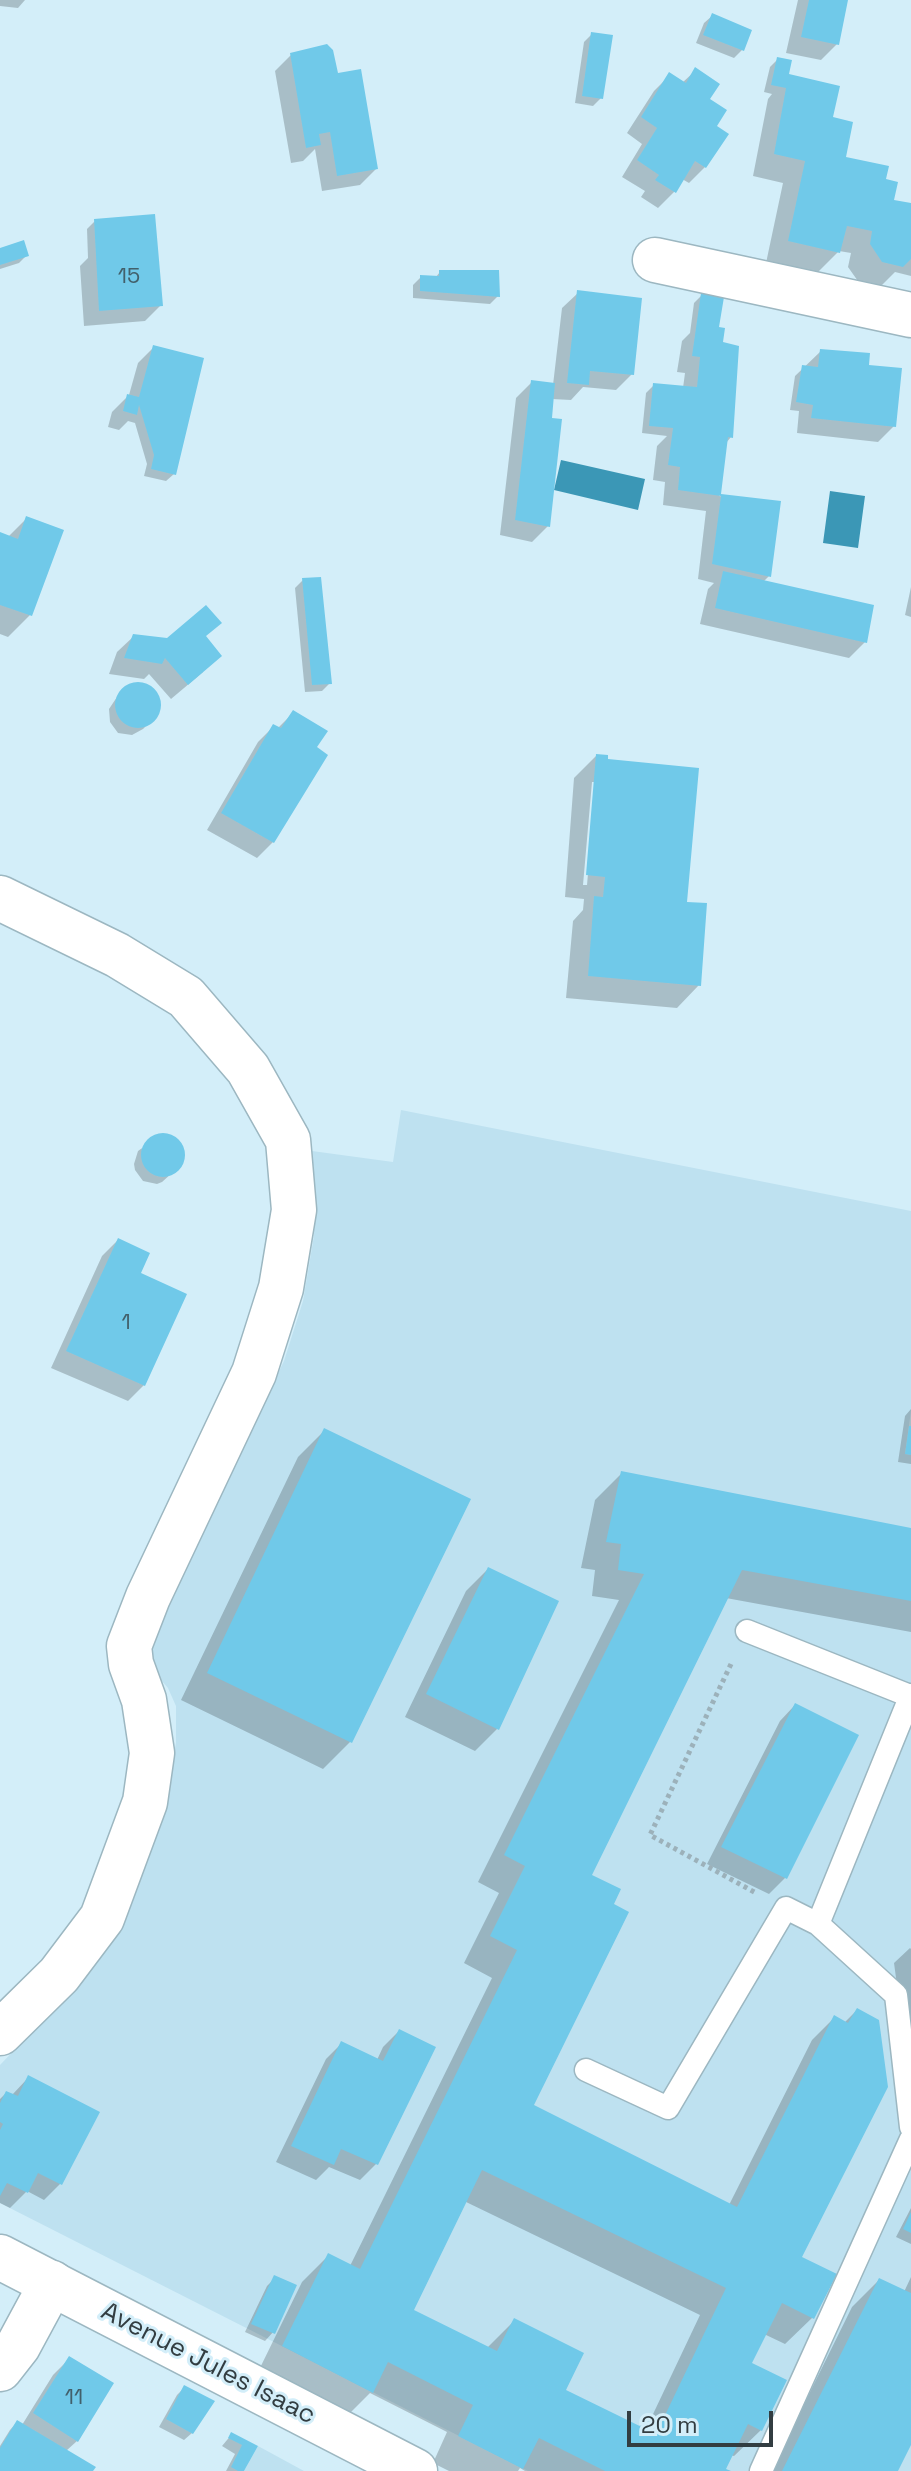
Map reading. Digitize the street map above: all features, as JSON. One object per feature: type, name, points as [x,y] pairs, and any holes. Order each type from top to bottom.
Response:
[{"type":"street","points":[[655,260],[911,315]]},
{"type":"street","points":[[0,898],[117,955],[186,997],[248,1069],[288,1140],[294,1210],[281,1288],[254,1373],[148,1597],[129,1646],[131,1664],[144,1700],[152,1753],[140,1816],[102,1918],[59,1975],[0,2033]]},
{"type":"street","name":"Avenue Jules Isaac","points":[[0,2257],[415,2471]]},
{"type":"street","points":[[0,2369],[18,2346],[52,2283]]},
{"type":"lane","points":[[747,1631],[911,1696],[818,1924]]},
{"type":"lane","points":[[586,2070],[668,2108],[786,1908],[818,1924],[896,1995],[911,2127]]},
{"type":"lane","points":[[761,2471],[911,2139]]},
{"type":"path","points":[[722,1684],[650,1835],[740,1885]]},
{"type":"shaded area","points":[[401,1110],[911,1211],[911,1411],[905,1454],[911,1455],[911,2471],[528,2471],[0,2203],[0,2065],[73,1989],[164,1802],[176,1743],[176,1706],[148,1657],[156,1625],[284,1361],[303,1301],[314,1236],[312,1151],[393,1162]]},
{"type":"shaded area","points":[[258,2446],[304,2471],[244,2471]]},
{"type":"water","points":[[561,460],[645,479],[638,510],[554,490]]},
{"type":"water","points":[[830,491],[865,496],[858,548],[823,543]]},
{"type":"building","points":[[809,0],[848,0],[839,45],[801,37]]},
{"type":"building","points":[[712,13],[752,30],[744,51],[703,35]]},
{"type":"building","points":[[591,32],[613,35],[603,99],[582,96]]},
{"type":"building","points":[[327,44],[333,50],[338,73],[361,69],[378,169],[337,176],[330,132],[319,134],[321,145],[306,148],[290,53]]},
{"type":"building","points":[[777,57],[792,60],[789,74],[840,86],[833,117],[853,122],[846,157],[889,166],[886,179],[898,182],[894,200],[911,203],[911,259],[903,267],[882,262],[870,244],[872,231],[847,226],[840,253],[788,241],[805,161],[774,154],[786,88],[771,85]]},
{"type":"building","points":[[695,67],[720,84],[710,99],[727,110],[717,126],[729,134],[706,168],[695,161],[676,193],[655,180],[659,175],[637,160],[657,128],[641,117],[669,72],[686,83]]},
{"type":"building","points":[[155,214],[163,306],[99,311],[94,219]]},
{"type":"building","points":[[24,240],[29,256],[0,265],[0,248]]},
{"type":"building","points":[[439,270],[499,270],[500,297],[420,291],[420,275],[439,276]]},
{"type":"building","points":[[577,290],[642,298],[634,375],[590,371],[589,385],[567,383]]},
{"type":"building","points":[[701,293],[724,297],[719,327],[725,328],[723,342],[739,346],[733,438],[728,437],[721,494],[781,501],[771,577],[712,564],[721,496],[678,490],[680,467],[668,465],[673,428],[649,426],[653,383],[697,387],[700,357],[692,356]]},
{"type":"building","points":[[153,345],[204,358],[176,475],[151,469],[154,455],[139,405],[137,415],[123,411],[127,394],[139,397]]},
{"type":"building","points":[[820,349],[870,353],[869,365],[902,368],[896,427],[811,418],[813,405],[796,402],[802,365],[818,367]]},
{"type":"building","points":[[531,380],[555,383],[552,418],[562,419],[550,527],[515,520]]},
{"type":"building","points":[[26,516],[64,530],[32,616],[0,605],[0,532],[18,539]]},
{"type":"building","points":[[723,571],[874,605],[867,643],[715,608]]},
{"type":"building","points":[[321,577],[332,684],[312,685],[302,578]]},
{"type":"building","points":[[206,605],[222,623],[206,636],[222,656],[188,685],[165,658],[162,664],[124,658],[133,634],[167,638]]},
{"type":"building","points":[[138,682],[154,689],[161,705],[154,721],[138,728],[122,721],[115,705],[122,689]]},
{"type":"building","points":[[293,710],[328,731],[317,747],[328,755],[274,843],[221,813],[273,724],[281,728]]},
{"type":"building","points":[[596,754],[608,755],[608,759],[699,768],[687,902],[707,903],[701,986],[588,976],[594,896],[603,897],[605,877],[586,875]]},
{"type":"building","points":[[163,1133],[179,1139],[185,1155],[179,1171],[163,1177],[147,1171],[141,1155],[147,1139]]},
{"type":"building","points":[[118,1238],[150,1253],[141,1273],[187,1294],[145,1386],[66,1351]]},
{"type":"building","points":[[911,1426],[911,1455],[905,1454]]},
{"type":"building","points":[[324,1428],[471,1499],[352,1743],[207,1673]]},
{"type":"building","points":[[621,1471],[911,1528],[911,1601],[742,1570],[592,1875],[621,1889],[614,1904],[629,1912],[534,2105],[737,2207],[834,2015],[848,2023],[857,2008],[879,2020],[888,2087],[802,2257],[837,2274],[814,2319],[782,2303],[752,2363],[787,2380],[762,2431],[748,2424],[726,2469],[731,2471],[605,2471],[539,2438],[523,2469],[458,2436],[473,2405],[388,2362],[373,2393],[282,2346],[328,2253],[360,2269],[517,1950],[490,1936],[525,1866],[504,1855],[644,1574],[618,1570],[621,1544],[606,1542]],"holes":[[[482,2170],[726,2288],[656,2434],[566,2390],[584,2353],[514,2318],[497,2351],[414,2310]]]},
{"type":"building","points":[[488,1567],[559,1601],[499,1730],[426,1694]]},
{"type":"building","points":[[795,1703],[859,1735],[787,1879],[721,1847]]},
{"type":"building","points":[[399,2029],[436,2047],[378,2165],[341,2149],[334,2165],[291,2146],[341,2041],[383,2061]]},
{"type":"building","points":[[28,2075],[100,2112],[62,2185],[38,2173],[28,2193],[7,2183],[0,2196],[0,2130],[3,2124],[0,2122],[0,2103],[6,2091],[18,2096]]},
{"type":"building","points":[[911,2212],[911,2233],[903,2229]]},
{"type":"building","points":[[274,2275],[297,2285],[275,2334],[251,2324]]},
{"type":"building","points":[[879,2278],[911,2293],[911,2445],[898,2471],[782,2471]]},
{"type":"building","points":[[69,2356],[114,2383],[78,2442],[33,2413]]},
{"type":"building","points":[[184,2385],[215,2401],[193,2434],[166,2419]]},
{"type":"building","points":[[17,2420],[96,2467],[93,2471],[0,2471],[0,2448]]},
{"type":"building","points":[[231,2432],[258,2446],[244,2471],[231,2467],[242,2445],[228,2438]]}]
